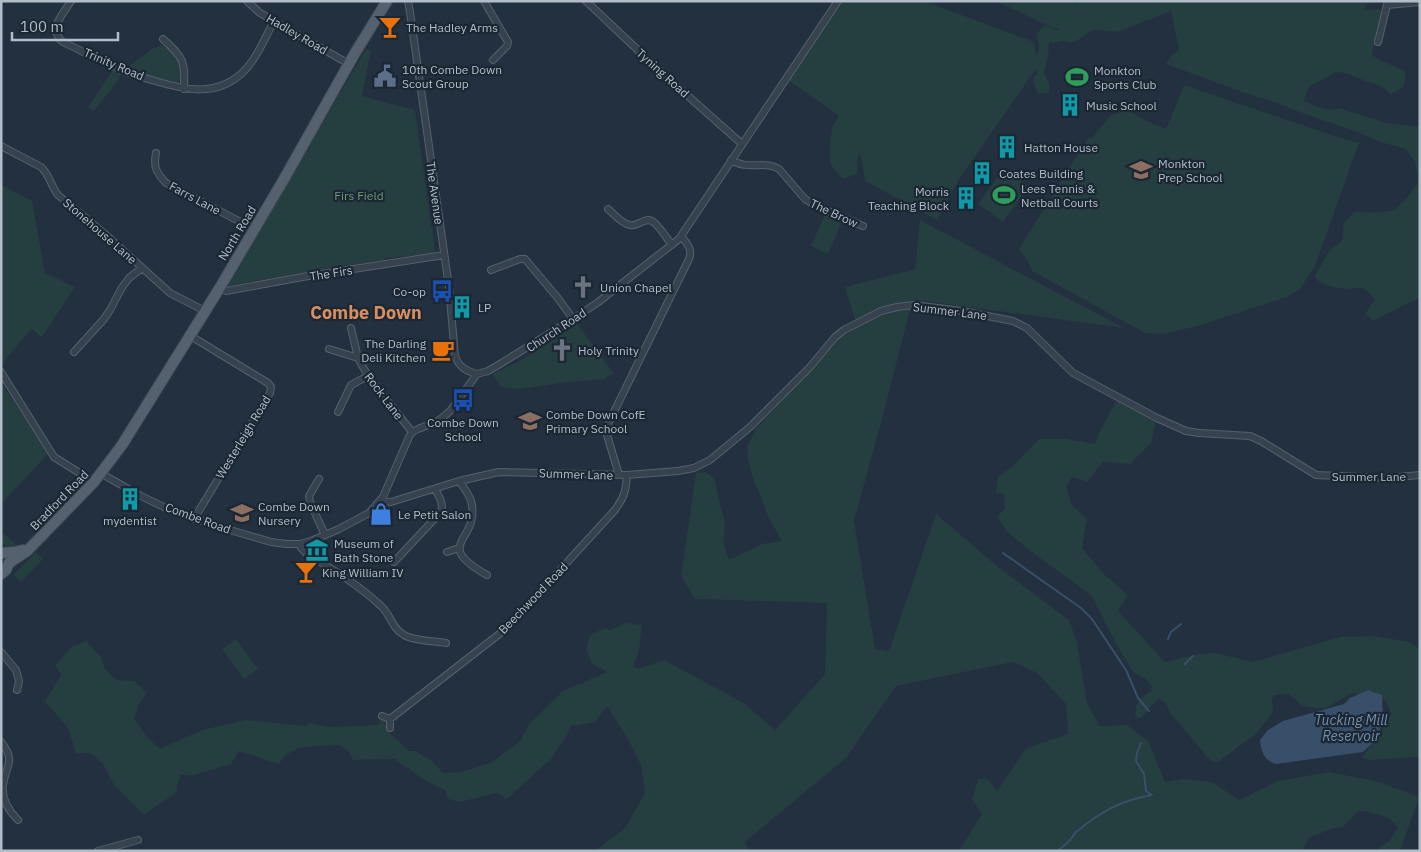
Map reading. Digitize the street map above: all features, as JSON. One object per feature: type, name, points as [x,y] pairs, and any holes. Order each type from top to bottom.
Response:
[{"type":"main road","name":"North Road","points":[[102,474],[219,289],[387,1]]},
{"type":"main road","name":"Bradford Road","points":[[3,572],[13,560],[35,543],[102,474]]},
{"type":"main road","name":"Bradford Road","points":[[2,553],[23,550],[35,543]]},
{"type":"main road","name":"Bradford Road","points":[[2,553],[7,559],[3,572]]},
{"type":"street","name":"Trinity Road","points":[[71,1],[57,22],[56,34],[59,39],[127,73],[184,89],[205,90],[232,81],[250,63],[274,21]]},
{"type":"street","name":"Hadley Road","points":[[247,1],[260,13],[349,64]]},
{"type":"street","name":"The Avenue","points":[[408,1],[449,287],[455,356],[463,369],[477,374]]},
{"type":"street","points":[[484,1],[508,42],[507,46],[492,60]]},
{"type":"street","name":"Tyning Road","points":[[586,1],[660,72],[742,144]]},
{"type":"street","name":"Church Road","points":[[477,374],[488,371],[574,319],[672,245],[681,236],[838,1]]},
{"type":"street","points":[[1378,42],[1387,3],[1420,2]]},
{"type":"street","points":[[163,39],[177,52],[182,60],[185,68],[184,89]]},
{"type":"street","name":"Stonehouse Lane","points":[[1,146],[41,167],[46,172],[53,188],[58,194],[170,293],[205,311]]},
{"type":"street","name":"Farrs Lane","points":[[156,153],[154,163],[156,170],[166,183],[254,229]]},
{"type":"street","name":"The Brow","points":[[731,160],[744,166],[774,166],[781,171],[809,202],[862,226]]},
{"type":"street","points":[[608,209],[627,225],[636,225],[644,220],[654,222],[672,245]]},
{"type":"street","points":[[619,475],[607,435],[607,428],[622,392],[692,253],[681,236]]},
{"type":"street","name":"The Firs","points":[[219,289],[226,291],[444,255]]},
{"type":"street","points":[[491,270],[520,259],[525,259],[574,319]]},
{"type":"street","points":[[74,352],[104,319],[125,284],[142,268]]},
{"type":"street","name":"Summer Lane","points":[[380,501],[390,502],[459,481],[499,472],[627,475],[694,468],[710,460],[750,427],[810,367],[835,337],[844,330],[881,311],[914,305],[962,311],[1013,321],[1023,325],[1073,373],[1157,418],[1186,431],[1250,436],[1316,476],[1387,478],[1420,475]]},
{"type":"street","name":"Rock Lane","points":[[351,328],[358,358],[368,376],[412,432]]},
{"type":"street","name":"Westerleigh Road","points":[[189,335],[268,383],[271,387],[270,393],[194,519]]},
{"type":"street","name":"Rock Lane","points":[[329,349],[358,358]]},
{"type":"street","points":[[1,372],[54,457],[94,482]]},
{"type":"street","points":[[446,643],[405,636],[397,630],[389,614],[371,596],[350,580],[306,553],[300,544],[325,535],[369,513],[380,501],[388,487],[412,432],[447,415],[477,374]]},
{"type":"street","points":[[338,412],[352,385],[368,376]]},
{"type":"street","name":"Combe Road","points":[[102,474],[140,496],[194,519],[271,542],[300,544]]},
{"type":"street","name":"Beechwood Road","points":[[390,719],[507,628],[614,511],[623,499],[627,475]]},
{"type":"street","points":[[319,480],[309,496],[325,535]]},
{"type":"street","points":[[459,481],[468,494],[472,507],[470,527],[459,548],[461,555],[476,569],[487,575]]},
{"type":"street","points":[[394,562],[441,512],[443,507],[434,489]]},
{"type":"street","points":[[447,552],[459,548]]},
{"type":"street","points":[[1,652],[16,670],[19,680],[17,690]]},
{"type":"street","points":[[382,716],[390,719],[390,728]]},
{"type":"street","points":[[1,742],[9,756],[10,763],[3,785],[3,794],[6,804],[18,820]]},
{"type":"street","points":[[98,851],[138,840]]},
{"type":"green space","points":[[842,1],[932,1],[929,8],[932,4],[1034,42],[1036,55],[1039,47],[1036,34],[1045,25],[1056,30],[1059,29],[996,1],[1078,1],[1073,14],[1079,1],[1381,1],[1367,4],[1364,10],[1381,9],[1380,26],[1372,55],[1405,71],[1403,86],[1391,94],[1382,87],[1345,73],[1336,72],[1309,87],[1304,101],[1330,110],[1340,108],[1386,123],[1420,127],[1420,298],[1373,321],[1365,314],[1375,299],[1363,288],[1331,286],[1314,277],[1330,250],[1342,241],[1344,223],[1354,212],[1391,211],[1404,201],[1419,182],[1415,162],[1406,149],[1380,142],[1357,132],[1166,64],[1170,57],[1179,50],[1171,11],[1118,32],[1095,30],[1071,43],[1064,41],[1049,43],[1044,73],[1049,83],[1049,93],[1038,94],[1033,81],[1034,76],[1038,74],[1035,70],[958,181],[937,220],[865,181],[860,152],[857,159],[857,174],[843,179],[830,164],[832,127],[839,116],[788,80]]},
{"type":"green space","points":[[162,45],[181,60],[182,79],[177,84],[131,71],[129,66],[152,49]]},
{"type":"green space","name":"Firs Field","points":[[367,49],[371,50],[362,96],[415,110],[435,252],[329,267],[228,286],[257,234]]},
{"type":"green space","points":[[112,71],[121,74],[119,79],[94,111],[88,107]]},
{"type":"green space","points":[[1184,85],[1359,143],[1315,266],[1300,289],[1287,297],[1201,325],[1164,334],[1145,333],[1032,271],[1019,249],[1088,138],[1092,138],[1111,115],[1132,112],[1166,129]]},
{"type":"green space","name":"Lees Tennis & Netball Courts","points":[[1004,168],[1029,186],[1003,222],[978,204]]},
{"type":"green space","points":[[1,185],[32,201],[45,273],[75,287],[42,337],[31,329],[1,365]]},
{"type":"green space","points":[[825,214],[842,222],[828,254],[811,246]]},
{"type":"green space","points":[[920,220],[1124,328],[916,300],[910,310],[854,521],[875,649],[889,651],[936,514],[997,566],[1069,620],[1077,642],[1087,703],[1100,726],[1127,725],[1148,741],[1165,782],[1183,779],[1212,782],[1239,800],[1278,781],[1329,772],[1376,781],[1419,797],[1400,851],[1375,851],[1390,840],[1398,827],[1389,818],[1365,811],[1358,811],[1343,827],[1331,829],[1309,838],[1302,851],[959,851],[982,814],[972,800],[978,779],[988,779],[997,791],[1026,748],[1068,734],[1066,704],[1037,673],[1013,662],[896,686],[846,758],[745,842],[749,851],[595,851],[625,828],[645,793],[641,765],[628,739],[607,706],[595,722],[571,726],[552,758],[507,799],[497,793],[460,802],[448,799],[445,790],[426,781],[394,759],[353,760],[349,752],[340,745],[303,747],[285,755],[279,764],[239,751],[231,764],[195,775],[181,775],[177,785],[177,792],[144,815],[114,785],[103,764],[90,753],[76,753],[68,728],[45,701],[61,675],[55,665],[73,646],[86,641],[101,657],[105,669],[117,680],[134,681],[147,693],[138,706],[134,719],[150,740],[160,749],[202,730],[246,720],[306,726],[309,723],[331,727],[377,725],[380,720],[384,722],[389,733],[409,751],[416,751],[432,761],[443,773],[461,772],[492,762],[520,741],[531,722],[563,691],[607,672],[592,664],[586,649],[590,635],[605,628],[611,630],[625,623],[642,625],[639,651],[633,666],[638,669],[664,660],[744,703],[775,730],[825,674],[827,603],[695,599],[681,576],[696,473],[706,472],[714,478],[725,523],[724,545],[729,560],[762,544],[782,541],[767,515],[754,482],[747,447],[756,429],[839,339],[857,327],[845,287],[915,269]]},
{"type":"green space","points":[[577,324],[615,375],[608,376],[604,380],[568,382],[520,389],[501,387],[492,374],[525,358]]},
{"type":"green space","points":[[1,382],[48,454],[2,503],[1,502]]},
{"type":"green space","points":[[1117,400],[1156,421],[1151,443],[1130,464],[1103,462],[1087,482],[1072,477],[1066,487],[1072,505],[1087,519],[1082,548],[1104,574],[1128,595],[1118,611],[1165,662],[1199,654],[1216,653],[1253,662],[1340,637],[1373,636],[1410,642],[1420,649],[1420,757],[1368,760],[1362,757],[1379,735],[1391,714],[1386,701],[1352,693],[1326,708],[1302,706],[1289,694],[1274,695],[1272,699],[1273,712],[1256,734],[1218,762],[1210,760],[1159,698],[1141,718],[1135,717],[1139,701],[1151,691],[1152,686],[1146,679],[1133,672],[1091,595],[1007,532],[997,516],[1005,509],[1004,494],[996,493],[998,476],[1012,467],[1039,439],[1067,439],[1095,444]]},
{"type":"green space","points":[[3,533],[17,545],[8,546],[1,544],[1,534]]},
{"type":"green space","points":[[36,552],[43,559],[21,582],[13,575]]},
{"type":"green space","points":[[236,639],[258,669],[244,679],[222,649]]},
{"type":"water","name":"Tucking Mill Reservoir","points":[[1368,690],[1382,695],[1383,721],[1376,740],[1363,752],[1276,764],[1269,761],[1264,755],[1260,740],[1268,730],[1283,721],[1344,704],[1350,698]]},
{"type":"waterway","points":[[1003,553],[1081,608],[1092,619],[1126,670],[1138,698],[1149,711]]},
{"type":"waterway","points":[[1168,639],[1171,632],[1181,624]]},
{"type":"waterway","points":[[1185,664],[1193,656]]},
{"type":"waterway","points":[[1057,851],[1076,832],[1094,818],[1131,800],[1152,795],[1146,791],[1144,774],[1136,761],[1141,743]]},
{"type":"place","name":"The Hadley Arms","points":[[390,27]]},
{"type":"place","name":"10th Combe Down Scout Group","points":[[385,76]]},
{"type":"place","name":"Monkton Sports Club","points":[[1077,77]]},
{"type":"place","name":"Music School","points":[[1070,105]]},
{"type":"place","name":"Hatton House","points":[[1007,147]]},
{"type":"place","name":"Monkton Prep School","points":[[1141,170]]},
{"type":"place","name":"Coates Building","points":[[982,173]]},
{"type":"place","name":"Lees Tennis & Netball Courts","points":[[1004,195]]},
{"type":"place","name":"Morris Teaching Block","points":[[966,198]]},
{"type":"place","name":"Union Chapel","points":[[583,287]]},
{"type":"place","name":"Co-op","points":[[442,291]]},
{"type":"place","name":"LP","points":[[462,307]]},
{"type":"place","name":"The Darling Deli Kitchen","points":[[443,350]]},
{"type":"place","name":"Holy Trinity","points":[[562,350]]},
{"type":"place","name":"Combe Down School","points":[[463,400]]},
{"type":"place","name":"Combe Down CofE Primary School","points":[[530,421]]},
{"type":"place","name":"mydentist","points":[[130,499]]},
{"type":"place","name":"Combe Down Nursery","points":[[242,513]]},
{"type":"place","name":"Le Petit Salon","points":[[381,514]]},
{"type":"place","name":"Museum of Bath Stone","points":[[317,550]]},
{"type":"place","name":"King William IV","points":[[306,572]]},
{"type":"district","name":"Combe Down","points":[[366,312]]}]
